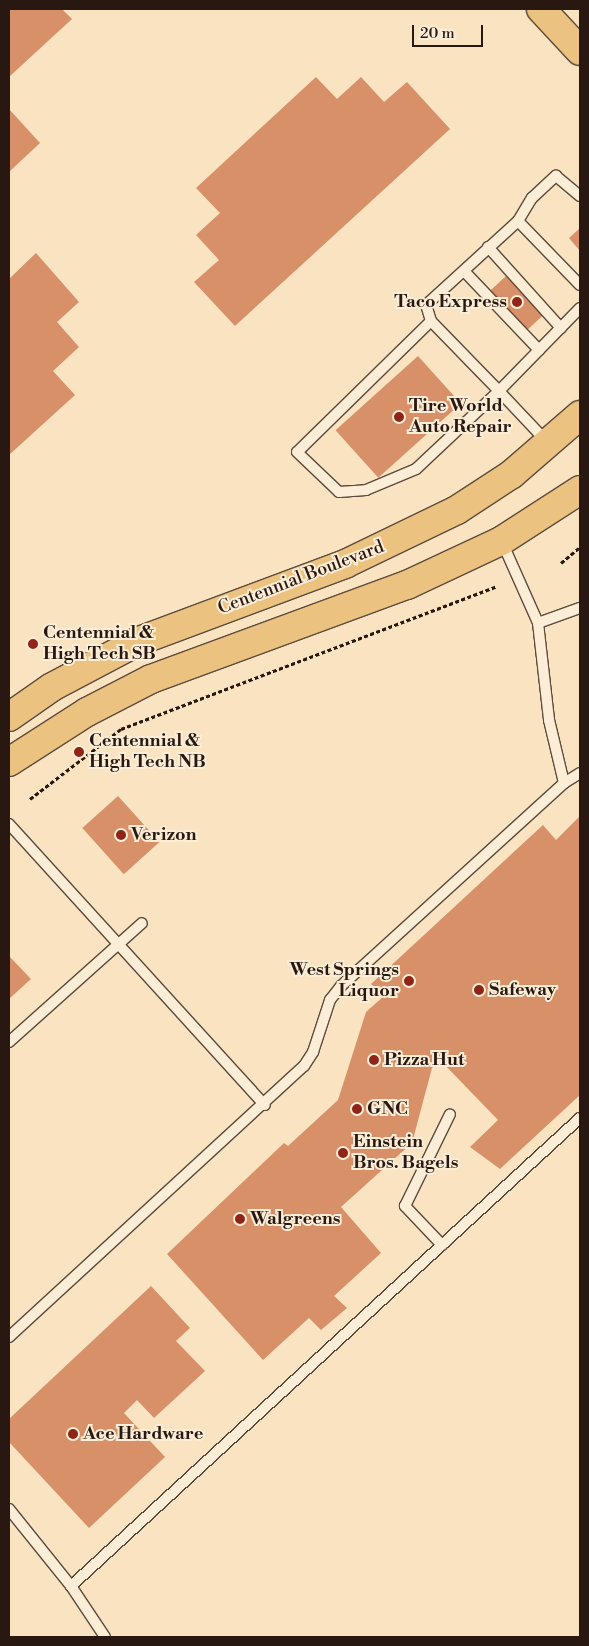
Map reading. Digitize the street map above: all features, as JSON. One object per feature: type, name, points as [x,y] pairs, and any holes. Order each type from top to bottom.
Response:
[{"type":"main road","points":[[541,9],[580,51]]},
{"type":"main road","name":"Centennial Boulevard","points":[[9,717],[52,686],[139,641],[345,564],[450,514],[512,474],[580,415]]},
{"type":"main road","points":[[9,762],[87,712],[151,679],[406,585],[501,541],[580,490]]},
{"type":"lane","points":[[549,443],[431,321],[426,304],[518,221],[532,198],[556,176],[580,196]]},
{"type":"lane","points":[[518,221],[580,285]]},
{"type":"lane","points":[[488,247],[560,328]]},
{"type":"lane","points":[[464,271],[539,350]]},
{"type":"lane","points":[[431,321],[297,452],[339,492],[366,490],[416,468],[499,391],[580,308]]},
{"type":"lane","points":[[501,541],[538,623],[549,720],[564,783]]},
{"type":"lane","points":[[538,623],[580,608]]},
{"type":"lane","points":[[9,1337],[265,1106],[304,1066],[313,1052],[330,1000],[340,986],[564,783],[580,773]]},
{"type":"lane","points":[[9,824],[265,1106]]},
{"type":"lane","points":[[9,1042],[142,923]]},
{"type":"lane","points":[[442,1245],[405,1206],[450,1114]]},
{"type":"lane","points":[[71,1586],[580,1118]]},
{"type":"lane","points":[[9,1509],[71,1586],[105,1637]]},
{"type":"path","points":[[561,563],[580,546]]},
{"type":"path","points":[[30,799],[122,729],[497,586]]},
{"type":"building","points":[[9,9],[62,9],[72,19],[9,77]]},
{"type":"building","points":[[316,77],[337,99],[361,77],[384,102],[407,82],[450,129],[235,326],[194,282],[219,260],[196,235],[220,213],[196,188]]},
{"type":"building","points":[[9,109],[40,143],[9,172]]},
{"type":"building","points":[[580,228],[580,251],[569,238]]},
{"type":"building","points":[[36,253],[79,302],[57,322],[79,347],[53,371],[75,395],[9,455],[9,279]]},
{"type":"building","name":"Taco Express","points":[[506,276],[543,315],[527,330],[491,290]]},
{"type":"building","name":"Tire World Auto Repair","points":[[418,356],[461,404],[378,478],[336,430]]},
{"type":"building","name":"Verizon","points":[[118,796],[159,842],[124,874],[82,828]]},
{"type":"building","points":[[580,816],[580,1095],[500,1169],[470,1147],[498,1120],[440,1060],[432,1068],[412,1143],[341,1207],[381,1253],[334,1296],[347,1308],[321,1330],[309,1318],[263,1360],[167,1254],[284,1143],[288,1146],[338,1100],[366,1012],[384,996],[371,984],[543,825],[556,840]]},
{"type":"building","points":[[9,956],[31,979],[9,999]]},
{"type":"building","points":[[151,1286],[190,1328],[176,1341],[205,1371],[154,1418],[137,1400],[124,1413],[165,1457],[89,1528],[9,1442],[9,1419]]},
{"type":"place","name":"Taco Express","points":[[517,302]]},
{"type":"place","name":"Tire World Auto Repair","points":[[399,417]]},
{"type":"place","name":"Centennial & High Tech SB","points":[[33,644]]},
{"type":"place","name":"Centennial & High Tech NB","points":[[79,752]]},
{"type":"place","name":"Verizon","points":[[121,835]]},
{"type":"place","name":"West Springs Liquor","points":[[409,981]]},
{"type":"place","name":"Safeway","points":[[479,990]]},
{"type":"place","name":"Pizza Hut","points":[[374,1060]]},
{"type":"place","name":"GNC","points":[[357,1109]]},
{"type":"place","name":"Einstein Bros. Bagels","points":[[343,1153]]},
{"type":"place","name":"Walgreens","points":[[240,1219]]},
{"type":"place","name":"Ace Hardware","points":[[73,1434]]}]
